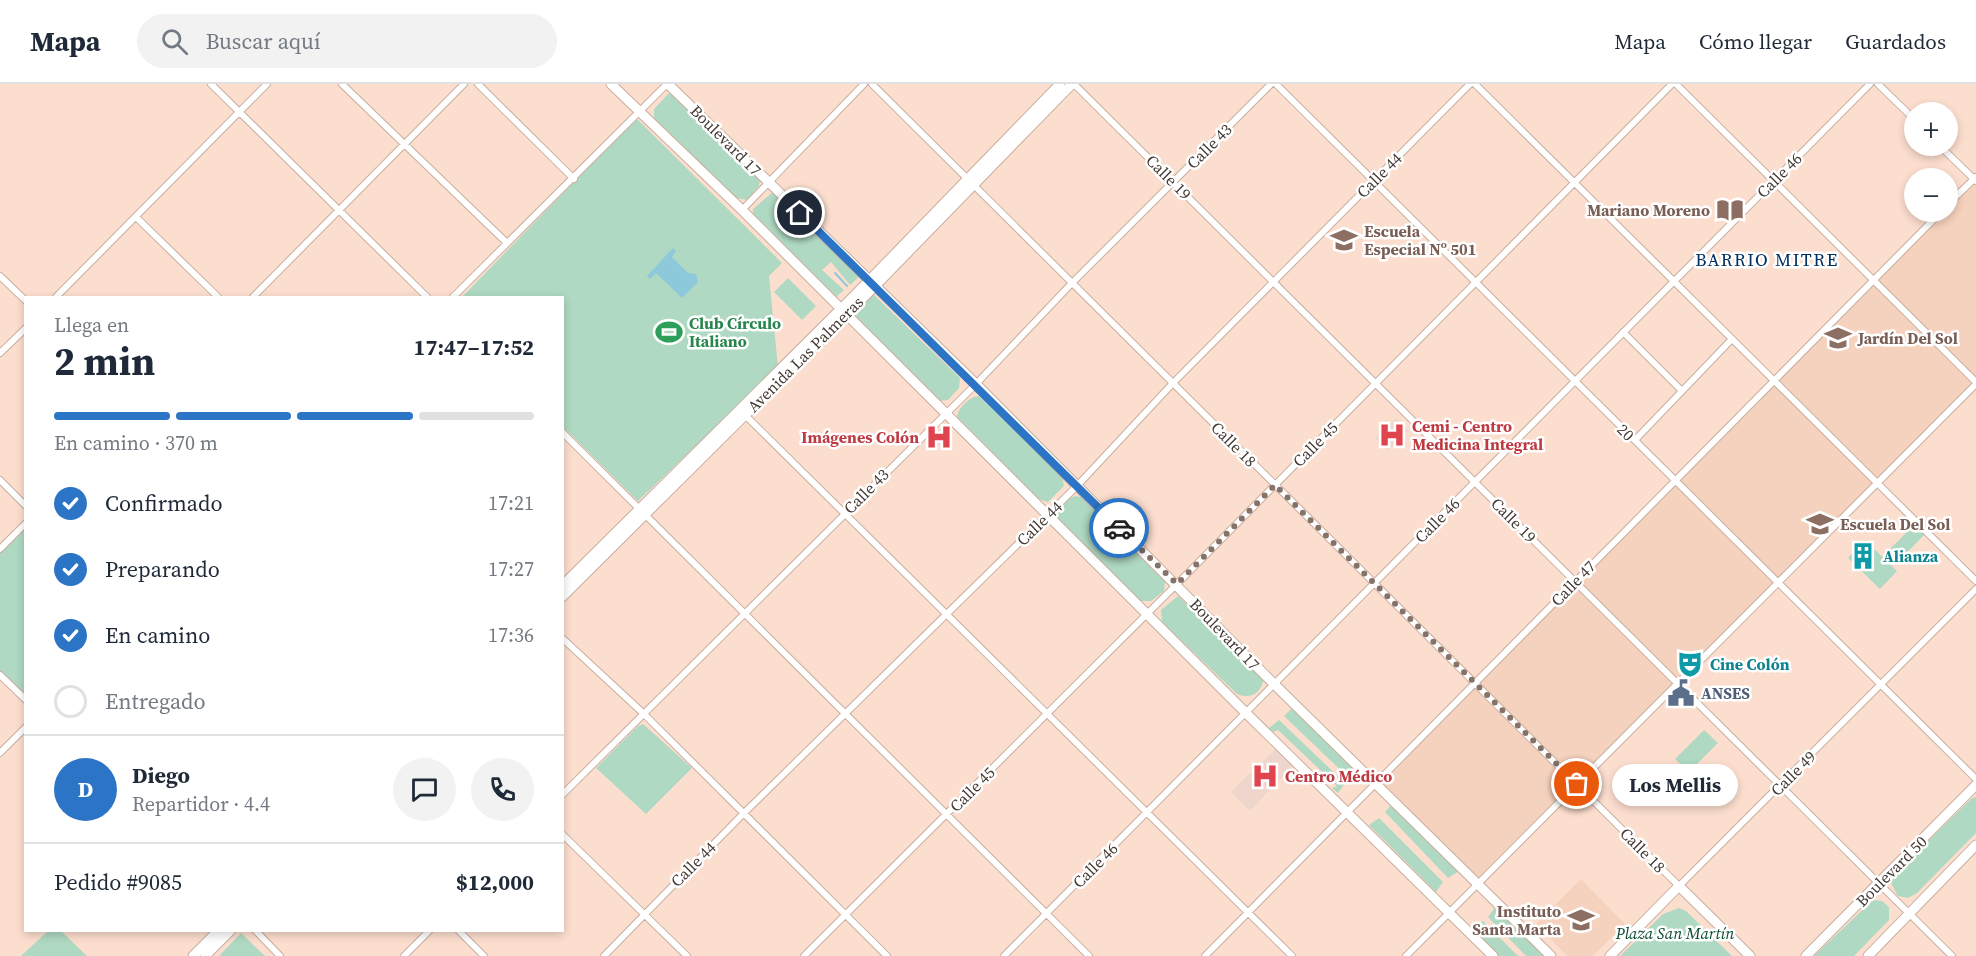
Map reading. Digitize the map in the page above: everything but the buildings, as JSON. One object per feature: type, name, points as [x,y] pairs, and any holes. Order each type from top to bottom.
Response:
[{"type":"main road","points":[[611,84],[742,210],[1493,956]]},
{"type":"main road","name":"Boulevard 17","points":[[668,84],[976,384],[1274,684],[1551,956]]},
{"type":"main road","name":"Avenida Las Palmeras","points":[[564,595],[642,512],[872,283],[1060,84]]},
{"type":"main road","name":"Avenida Las Palmeras","points":[[969,181],[1073,84]]},
{"type":"main road","name":"Avenida Las Palmeras","points":[[564,584],[642,512]]},
{"type":"main road","name":"Boulevard 50","points":[[1806,956],[1976,785]]},
{"type":"main road","points":[[1868,956],[1976,845]]},
{"type":"main road","name":"Calle 49","points":[[1610,956],[1679,886]]},
{"type":"main road","name":"Calle 18","points":[[1679,886],[1750,956]]},
{"type":"main road","points":[[193,956],[217,932]]},
{"type":"main road","points":[[205,956],[229,932]]},
{"type":"street","points":[[211,84],[426,296]]},
{"type":"street","points":[[57,296],[267,84]]},
{"type":"street","points":[[342,84],[507,243]]},
{"type":"street","points":[[254,296],[402,144],[464,84]]},
{"type":"street","points":[[478,84],[574,179]]},
{"type":"street","points":[[454,296],[668,84]]},
{"type":"street","points":[[742,210],[864,84]]},
{"type":"street","name":"Calle 18","points":[[873,84],[1679,886]]},
{"type":"street","name":"Calle 19","points":[[1073,84],[1952,956]]},
{"type":"street","name":"Calle 43","points":[[564,793],[976,384],[1072,283],[1271,84]]},
{"type":"street","name":"20","points":[[1276,84],[1976,779]]},
{"type":"street","name":"Calle 44","points":[[604,956],[743,814],[1077,486],[1173,384],[1470,84]]},
{"type":"street","points":[[1475,84],[1572,183],[1976,581]]},
{"type":"street","points":[[1406,956],[1976,383],[1674,84]]},
{"type":"street","name":"Calle 45","points":[[804,956],[1177,584],[1572,183],[1674,84]]},
{"type":"street","name":"Calle 46","points":[[1004,956],[1870,84]]},
{"type":"street","points":[[1878,84],[1904,109]]},
{"type":"street","points":[[1951,156],[1975,179],[1958,195]]},
{"type":"street","points":[[136,217],[217,296]]},
{"type":"street","name":"Calle 47","points":[[1205,956],[1931,222]]},
{"type":"street","points":[[0,276],[24,299]]},
{"type":"street","points":[[0,353],[24,330]]},
{"type":"street","points":[[1623,332],[1681,390]]},
{"type":"street","points":[[1635,440],[1732,339]]},
{"type":"street","points":[[741,412],[1292,956]]},
{"type":"street","points":[[564,434],[1089,956]]},
{"type":"street","points":[[0,480],[24,504]]},
{"type":"street","points":[[0,549],[24,525]]},
{"type":"street","name":"Calle 49","points":[[1679,886],[1976,589]]},
{"type":"street","points":[[564,640],[644,714],[887,956]]},
{"type":"street","points":[[0,675],[24,698]]},
{"type":"street","points":[[0,753],[24,729]]},
{"type":"street","points":[[564,836],[687,956]]},
{"type":"street","points":[[257,932],[280,956]]},
{"type":"street","points":[[404,956],[428,932]]},
{"type":"street","points":[[460,932],[484,956]]},
{"type":"shaded area","points":[[1976,177],[1976,384],[1477,884],[1377,784],[1932,222],[1958,222],[1958,196]]},
{"type":"shaded area","name":"Cemi - Centro Medicina Integral","points":[[1396,418],[1408,431],[1387,451],[1375,438]]},
{"type":"shaded area","name":"Imágenes Colón","points":[[944,424],[952,431],[934,450],[927,442]]},
{"type":"shaded area","name":"Centro Médico","points":[[1277,748],[1294,764],[1250,811],[1230,792]]},
{"type":"shaded area","name":"Instituto Santa Marta","points":[[1581,879],[1625,924],[1593,956],[1567,956],[1536,924]]},
{"type":"green space","points":[[674,93],[760,180],[759,186],[747,200],[736,198],[654,118],[654,109],[668,94]]},
{"type":"green space","name":"Club Círculo Italiano","points":[[636,118],[782,263],[769,276],[778,367],[638,501],[564,428],[564,296],[463,296]]},
{"type":"green space","points":[[773,192],[860,276],[850,285],[831,262],[822,270],[844,290],[836,297],[753,216],[753,209]]},
{"type":"green space","points":[[788,278],[816,306],[802,320],[774,292]]},
{"type":"green space","points":[[873,294],[960,378],[959,388],[948,400],[939,401],[855,317],[855,310]]},
{"type":"green space","points":[[979,396],[1062,477],[1064,486],[1048,502],[1038,499],[957,417],[965,403]]},
{"type":"green space","points":[[1076,496],[1081,497],[1165,581],[1164,591],[1151,601],[1140,601],[1059,522],[1056,516],[1058,509],[1066,501]]},
{"type":"green space","points":[[1916,523],[1926,533],[1895,565],[1884,555]]},
{"type":"green space","points":[[24,524],[24,699],[0,675],[0,550]]},
{"type":"green space","points":[[1865,540],[1897,571],[1880,589],[1848,558]]},
{"type":"green space","points":[[1178,596],[1264,677],[1259,691],[1247,696],[1237,694],[1162,622],[1161,610]]},
{"type":"green space","points":[[1292,708],[1358,773],[1350,779],[1284,716]]},
{"type":"green space","points":[[1279,720],[1345,783],[1338,793],[1332,788],[1337,786],[1278,730],[1273,732],[1269,728]]},
{"type":"green space","points":[[643,724],[692,768],[646,814],[596,768],[638,726]]},
{"type":"green space","points":[[1704,730],[1718,743],[1689,772],[1675,759]]},
{"type":"green space","points":[[1976,797],[1976,833],[1917,893],[1908,898],[1898,896],[1891,883],[1894,874],[1971,799]]},
{"type":"green space","points":[[1392,804],[1459,871],[1448,878],[1385,812]]},
{"type":"green space","points":[[1379,818],[1443,882],[1436,892],[1369,825]]},
{"type":"green space","points":[[1873,900],[1882,901],[1889,907],[1889,920],[1854,956],[1814,956]]},
{"type":"green space","points":[[1495,907],[1544,956],[1526,956],[1488,917]]},
{"type":"green space","name":"Plaza San Martín","points":[[1679,908],[1686,911],[1732,956],[1620,956],[1663,914]]},
{"type":"green space","points":[[1483,921],[1518,956],[1499,956],[1472,928]]},
{"type":"green space","points":[[47,932],[62,932],[87,956],[21,956]]},
{"type":"green space","points":[[241,933],[265,956],[219,956]]},
{"type":"water","points":[[673,248],[676,251],[672,257],[688,273],[696,274],[698,282],[682,298],[656,273],[650,279],[647,276]]},
{"type":"waterway","points":[[835,273],[847,286]]},
{"type":"way so far","points":[[1119,528],[1177,584],[1275,485],[1577,784]]},
{"type":"place","name":"Mariano Moreno","points":[[1730,210]]},
{"type":"place","name":"Escuela Especial Nº 501","points":[[1344,240]]},
{"type":"place","name":"Club Círculo Italiano","points":[[669,332]]},
{"type":"place","name":"Jardín Del Sol","points":[[1838,338]]},
{"type":"place","name":"Cemi - Centro Medicina Integral","points":[[1392,435]]},
{"type":"place","name":"Imágenes Colón","points":[[939,437]]},
{"type":"place","name":"Escuela Del Sol","points":[[1820,524]]},
{"type":"place","name":"Alianza","points":[[1863,556]]},
{"type":"place","name":"Cine Colón","points":[[1690,664]]},
{"type":"place","name":"ANSES","points":[[1681,693]]},
{"type":"place","name":"Centro Médico","points":[[1265,776]]},
{"type":"place","name":"Los Mellis","points":[[1577,784]]},
{"type":"place","name":"Instituto Santa Marta","points":[[1581,920]]},
{"type":"district","name":"BARRIO MITRE","points":[[1767,259]]},
{"type":"route","points":[[800,213],[976,384],[1119,528]]}]
